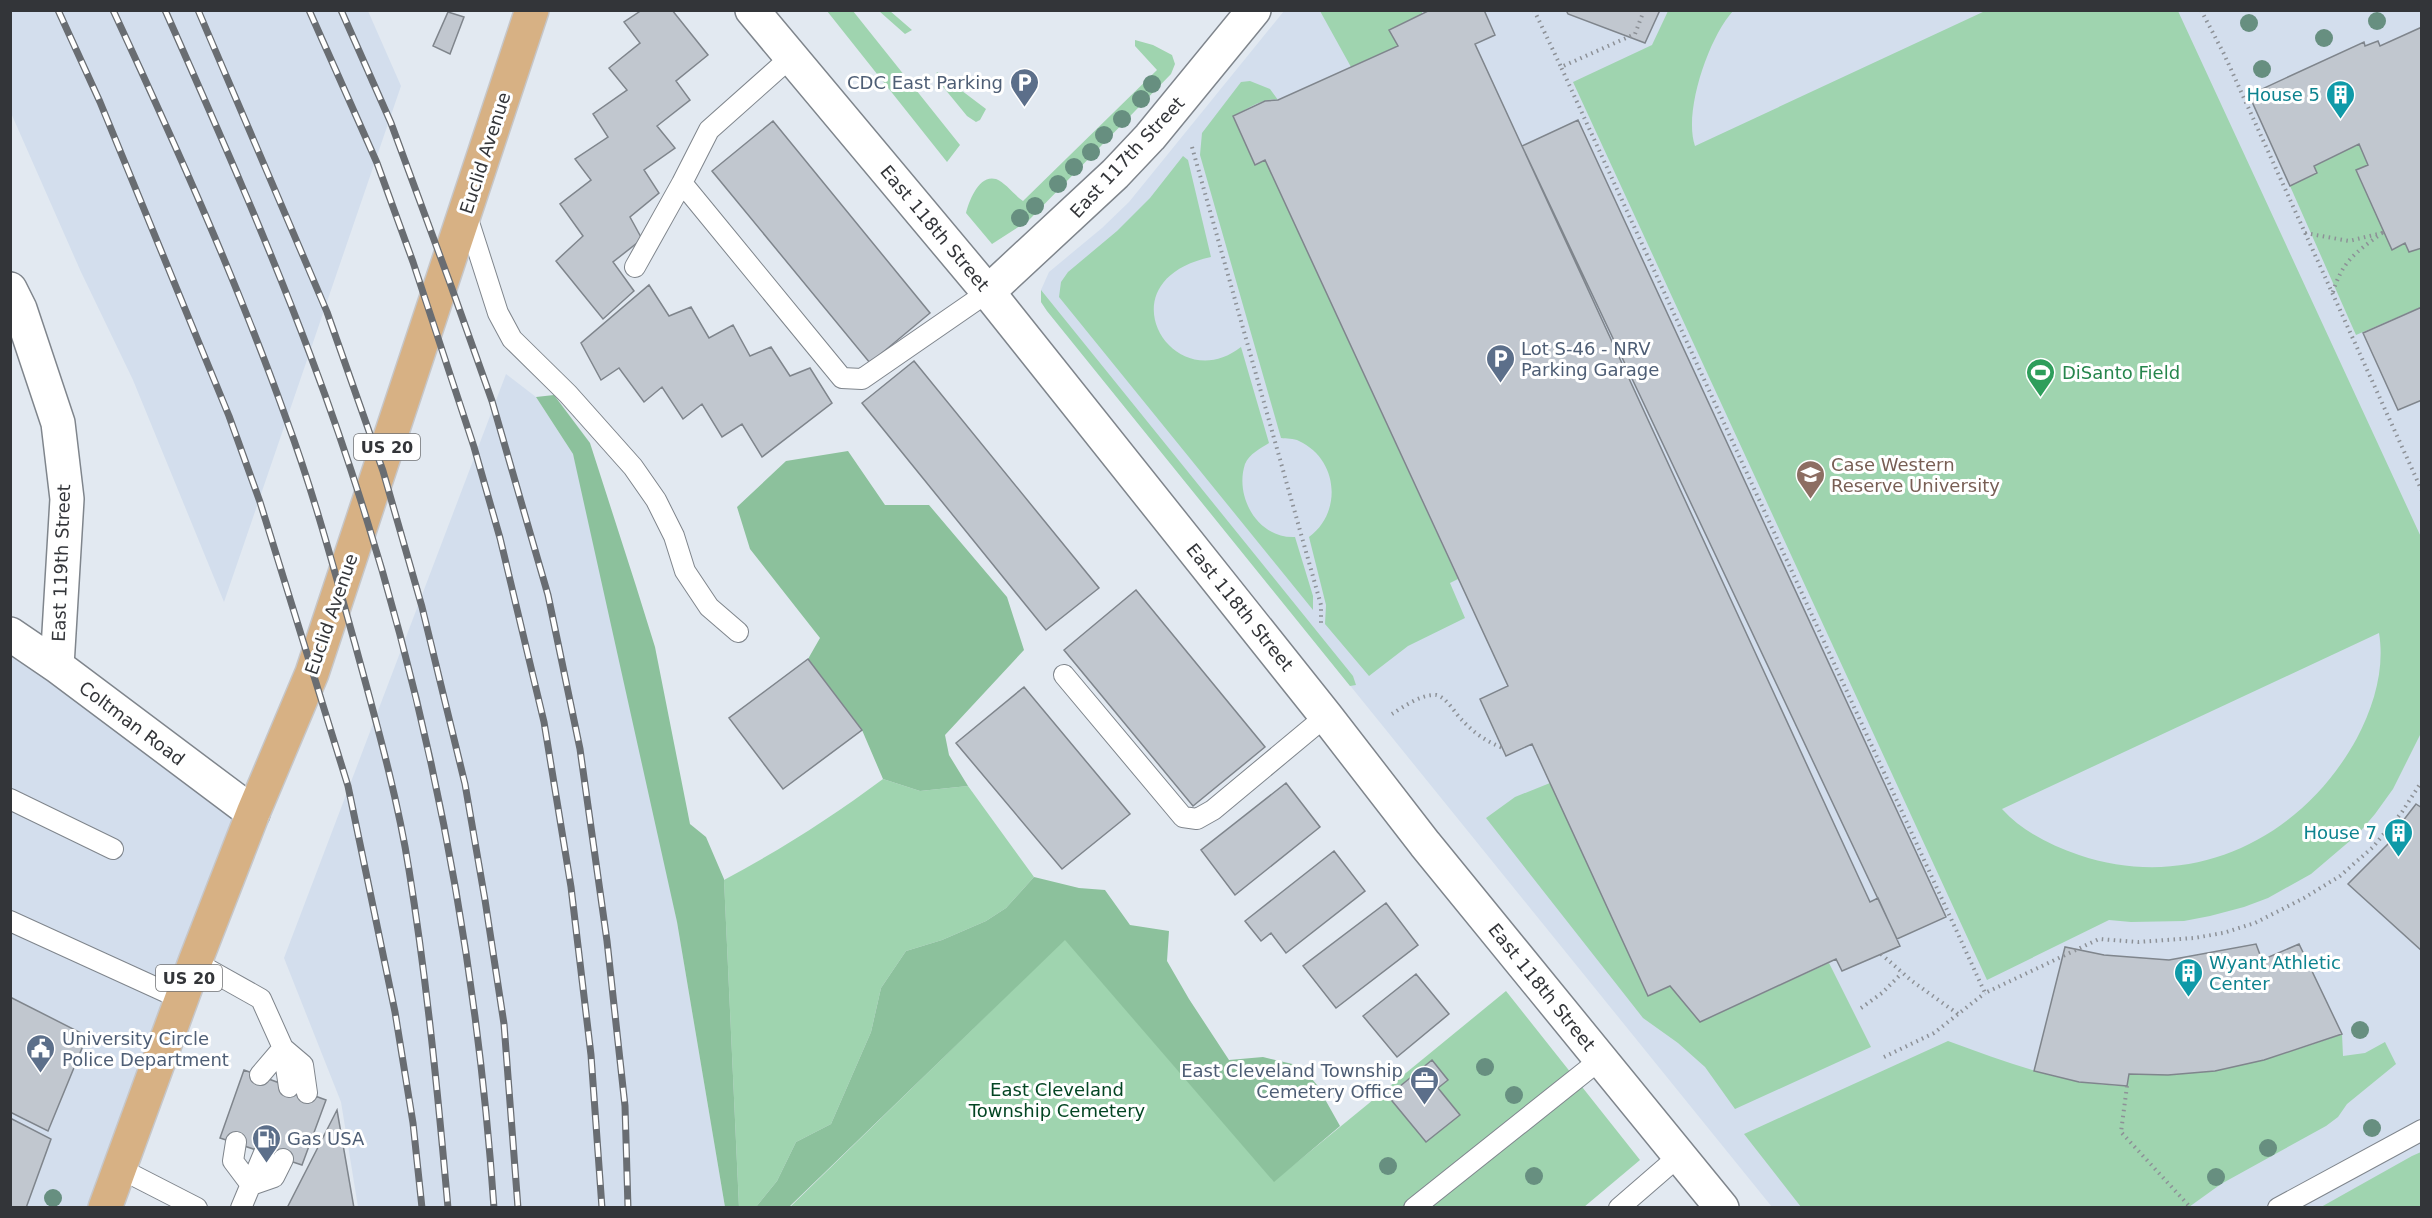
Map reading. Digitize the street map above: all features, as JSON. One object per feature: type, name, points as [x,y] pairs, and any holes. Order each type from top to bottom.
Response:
[{"type":"main road","name":"Euclid Avenue","points":[[105,1208],[195,962],[253,813],[312,673],[532,10]]},
{"type":"street","name":"East 118th Street","points":[[752,10],[988,292],[1326,716],[1425,844],[1722,1208]]},
{"type":"street","name":"East 117th Street","points":[[988,292],[1079,210],[1122,167],[1150,137],[1254,10]]},
{"type":"street","name":"East 119th Street","points":[[10,289],[20,309],[58,423],[67,499],[57,666]]},
{"type":"street","name":"Coltman Road","points":[[10,634],[57,666],[253,813]]},
{"type":"lane","points":[[634,267],[709,130],[791,57]]},
{"type":"lane","points":[[682,183],[842,378],[862,379],[988,292]]},
{"type":"lane","points":[[466,211],[498,313],[512,339],[568,394],[633,467],[656,500],[674,536],[685,571],[709,606],[738,632]]},
{"type":"lane","points":[[1064,675],[1183,817],[1197,819],[1213,810],[1326,716]]},
{"type":"lane","points":[[10,799],[113,849]]},
{"type":"lane","points":[[10,921],[181,999]]},
{"type":"lane","points":[[195,962],[261,999],[283,1048],[298,1090]]},
{"type":"lane","points":[[260,1076],[283,1048]]},
{"type":"lane","points":[[1414,1208],[1600,1059]]},
{"type":"lane","points":[[2277,1208],[2421,1130]]},
{"type":"lane","points":[[236,1142],[233,1161],[251,1185]]},
{"type":"lane","points":[[241,1208],[264,1153]]},
{"type":"lane","points":[[1618,1208],[1679,1156]]},
{"type":"lane","points":[[251,1185],[274,1177],[283,1159]]},
{"type":"lane","points":[[119,1168],[197,1208]]},
{"type":"path","points":[[1533,10],[1985,993]]},
{"type":"path","points":[[1561,68],[1635,34],[1644,10]]},
{"type":"path","points":[[2201,10],[2224,54],[2421,491]]},
{"type":"path","points":[[1190,140],[1321,605],[1321,626]]},
{"type":"path","points":[[2305,233],[2349,242],[2382,232],[2354,253],[2338,274],[2332,295]]},
{"type":"path","points":[[1392,714],[1424,697],[1437,695],[1445,700],[1477,734],[1503,748]]},
{"type":"path","points":[[1884,1057],[1934,1033],[1985,993],[2099,939],[2138,942],[2194,938],[2223,933],[2255,923],[2304,898],[2340,876],[2373,847],[2402,812],[2421,781]]},
{"type":"path","points":[[1881,954],[1902,973],[1958,1014]]},
{"type":"path","points":[[1861,1008],[1882,993],[1902,973]]},
{"type":"path","points":[[2127,1086],[2121,1132],[2192,1208]]},
{"type":"shaded area","points":[[10,11],[368,11],[401,86],[224,602],[133,380],[81,272],[11,113]]},
{"type":"shaded area","name":"Case Western Reserve University","points":[[1284,11],[2421,11],[2421,1207],[1772,1207],[1041,302],[1041,290],[1049,272],[1129,202]]},
{"type":"shaded area","points":[[506,374],[536,397],[573,454],[626,658],[677,922],[725,1207],[358,1207],[341,1102],[284,958]]},
{"type":"shaded area","points":[[10,634],[253,813],[105,1207],[11,1207]]},
{"type":"green space","points":[[827,11],[853,11],[960,145],[947,162]]},
{"type":"green space","points":[[879,11],[890,11],[912,30],[905,34]]},
{"type":"green space","points":[[1320,11],[1422,11],[1422,14],[1390,30],[1398,46],[1351,67]]},
{"type":"green space","name":"DiSanto Field","points":[[1668,11],[1733,11],[1715,38],[1700,76],[1693,114],[1692,132],[1695,146],[1985,11],[2178,11],[2421,537],[2421,733],[2393,789],[2375,814],[2358,834],[2311,874],[2268,898],[2210,916],[2184,921],[2109,920],[1987,980],[1573,82],[1652,45]],"holes":[[[2379,633],[2379,673],[2373,700],[2357,738],[2334,774],[2306,804],[2275,829],[2240,849],[2202,861],[2162,867],[2121,865],[2079,855],[2047,842],[2028,831],[2002,809]]]},
{"type":"green space","points":[[1135,40],[1153,45],[1172,55],[1175,64],[1171,74],[1029,220],[992,244],[966,213],[980,184],[996,179],[1023,201],[1157,70],[1135,46]]},
{"type":"green space","points":[[937,72],[986,109],[980,120],[976,122],[967,116],[935,77]]},
{"type":"green space","points":[[1250,81],[1270,89],[1278,100],[1261,102],[1233,117],[1255,165],[1265,160],[1458,579],[1450,583],[1465,618],[1408,646],[1369,676],[1325,624],[1326,605],[1309,537],[1320,526],[1327,514],[1331,500],[1328,473],[1322,460],[1312,449],[1297,440],[1281,438],[1200,155],[1202,133],[1241,82]]},
{"type":"green space","points":[[2359,144],[2368,165],[2357,170],[2393,249],[2405,243],[2409,252],[2421,248],[2421,307],[2356,335],[2290,186],[2317,173],[2314,166]]},
{"type":"green space","points":[[1183,156],[1188,160],[1211,257],[1178,270],[1159,289],[1154,310],[1159,331],[1172,348],[1192,359],[1216,359],[1241,347],[1269,443],[1252,454],[1245,464],[1243,490],[1246,503],[1260,524],[1270,531],[1282,536],[1295,537],[1313,596],[1313,610],[1059,297],[1061,282],[1068,272],[1117,231],[1150,198]]},
{"type":"green space","points":[[1041,290],[1353,676],[1356,685],[1350,686],[1047,311],[1041,302]]},
{"type":"green space","points":[[554,395],[590,443],[655,647],[690,824],[706,837],[724,879],[739,1207],[725,1207],[677,922],[573,454],[536,397]]},
{"type":"green space","points":[[848,451],[885,505],[929,505],[1007,597],[1024,650],[945,735],[949,755],[968,786],[920,791],[883,779],[862,730],[808,659],[820,638],[750,549],[737,507],[786,461]]},
{"type":"green space","points":[[883,779],[920,791],[968,786],[1034,877],[1006,908],[986,921],[942,940],[906,951],[881,988],[871,1032],[831,1124],[796,1142],[777,1181],[756,1207],[739,1207],[724,880],[845,807]]},
{"type":"green space","points":[[1550,783],[1648,996],[1670,986],[1700,1022],[1829,963],[1871,1047],[1735,1109],[1705,1067],[1678,1043],[1643,1018],[1486,818],[1515,797]]},
{"type":"green space","points":[[1034,877],[1079,888],[1105,890],[1130,925],[1169,931],[1167,961],[1229,1060],[1263,1057],[1301,1066],[1317,1085],[1340,1126],[1274,1182],[1065,940],[789,1207],[756,1207],[777,1181],[796,1142],[831,1124],[871,1032],[881,988],[906,951],[942,940],[986,921],[1006,908]]},
{"type":"green space","name":"East Cleveland Township Cemetery","points":[[1065,939],[1274,1181],[1506,991],[1640,1160],[1584,1207],[789,1208]]},
{"type":"green space","points":[[2342,1034],[2343,1056],[2365,1053],[2385,1042],[2396,1064],[2347,1104],[2338,1117],[2326,1126],[2221,1184],[2189,1207],[1801,1207],[1744,1134],[1948,1041],[2058,1077],[2104,1085],[2127,1086],[2129,1074],[2186,1072],[2238,1065],[2289,1052]]},
{"type":"green space","points":[[2421,1152],[2421,1207],[2321,1207],[2412,1156]]},
{"type":"building","points":[[642,10],[672,10],[708,55],[676,81],[690,100],[657,126],[675,148],[644,170],[659,193],[630,217],[642,239],[613,262],[634,291],[603,319],[556,261],[583,236],[560,204],[591,180],[575,159],[608,137],[593,114],[627,90],[609,68],[640,43],[624,22]]},
{"type":"building","name":"Lot S-46 - NRV Parking Garage","points":[[1430,10],[1484,10],[1495,35],[1475,44],[1870,902],[1878,898],[1900,946],[1842,971],[1836,959],[1700,1022],[1670,986],[1648,996],[1532,744],[1506,756],[1480,699],[1508,686],[1265,160],[1255,165],[1233,116],[1265,101],[1278,100],[1398,46],[1389,30]]},
{"type":"building","points":[[1566,10],[1660,10],[1645,43],[1568,14]]},
{"type":"building","points":[[448,12],[464,17],[450,54],[433,46]]},
{"type":"building","name":"House 5","points":[[2422,27],[2422,248],[2409,252],[2405,243],[2392,250],[2356,170],[2368,165],[2359,144],[2314,166],[2317,173],[2290,186],[2249,95],[2364,42],[2365,46],[2378,41],[2380,46]]},
{"type":"building","points":[[1578,120],[1946,917],[1897,939],[1522,146]]},
{"type":"building","points":[[773,121],[930,313],[870,363],[712,171]]},
{"type":"building","points":[[649,285],[669,316],[691,307],[709,338],[733,325],[750,356],[771,347],[790,376],[810,368],[832,403],[762,457],[742,424],[722,437],[702,404],[683,419],[662,387],[644,402],[619,368],[601,380],[581,343]]},
{"type":"building","points":[[2422,307],[2422,400],[2398,410],[2363,333]]},
{"type":"building","points":[[914,361],[1099,588],[1046,630],[862,403]]},
{"type":"building","points":[[1136,590],[1265,747],[1193,806],[1064,650]]},
{"type":"building","points":[[808,659],[862,730],[783,789],[729,718]]},
{"type":"building","points":[[1024,687],[1130,814],[1062,869],[956,743]]},
{"type":"building","points":[[1286,783],[1320,827],[1235,895],[1201,850]]},
{"type":"building","name":"House 7","points":[[2416,804],[2422,808],[2422,951],[2348,884],[2400,832],[2399,826]]},
{"type":"building","points":[[1334,851],[1365,891],[1286,953],[1271,933],[1261,941],[1245,921]]},
{"type":"building","points":[[1386,903],[1418,945],[1336,1008],[1303,966]]},
{"type":"building","name":"Wyant Athletic Center","points":[[2256,944],[2262,960],[2299,944],[2342,1034],[2264,1060],[2215,1071],[2168,1075],[2129,1074],[2127,1086],[2079,1082],[2034,1071],[2065,947],[2104,955],[2169,960]]},
{"type":"building","points":[[1416,974],[1449,1014],[1397,1057],[1363,1016]]},
{"type":"building","name":"University Circle Police Department","points":[[10,997],[87,1036],[48,1131],[10,1112]]},
{"type":"building","name":"East Cleveland Township Cemetery Office","points":[[1432,1060],[1448,1080],[1438,1088],[1460,1115],[1426,1142],[1388,1096]]},
{"type":"building","points":[[244,1070],[326,1100],[302,1165],[220,1138]]},
{"type":"building","points":[[337,1110],[354,1208],[287,1208]]},
{"type":"building","points":[[10,1118],[51,1139],[26,1208],[10,1208]]},
{"type":"railway","points":[[58,10],[100,102],[229,416],[260,502],[348,786],[395,1012],[413,1123],[422,1208]]},
{"type":"railway","points":[[113,10],[183,163],[248,317],[297,448],[339,588],[385,756],[404,842],[427,996],[448,1208]]},
{"type":"railway","points":[[165,10],[241,183],[294,313],[348,460],[380,564],[409,670],[434,776],[454,883],[485,1099],[494,1208]]},
{"type":"railway","points":[[198,10],[327,312],[383,471],[422,607],[465,784],[485,900],[504,1024],[518,1208]]},
{"type":"railway","points":[[309,10],[377,163],[413,262],[474,447],[500,538],[544,722],[571,887],[591,1055],[602,1208]]},
{"type":"railway","points":[[341,10],[391,123],[492,401],[548,595],[580,749],[607,941],[625,1106],[628,1208]]},
{"type":"place","name":"CDC East Parking","points":[[1024,108]]},
{"type":"place","name":"House 5","points":[[2341,120]]},
{"type":"place","name":"Lot S-46 - NRV Parking Garage","points":[[1500,384]]},
{"type":"place","name":"DiSanto Field","points":[[2041,398]]},
{"type":"place","name":"Case Western Reserve University","points":[[1810,500]]},
{"type":"place","name":"House 7","points":[[2398,858]]},
{"type":"place","name":"Wyant Athletic Center","points":[[2188,998]]},
{"type":"place","name":"University Circle Police Department","points":[[41,1074]]},
{"type":"place","name":"East Cleveland Township Cemetery Office","points":[[1424,1106]]},
{"type":"place","name":"Gas USA","points":[[266,1164]]}]
